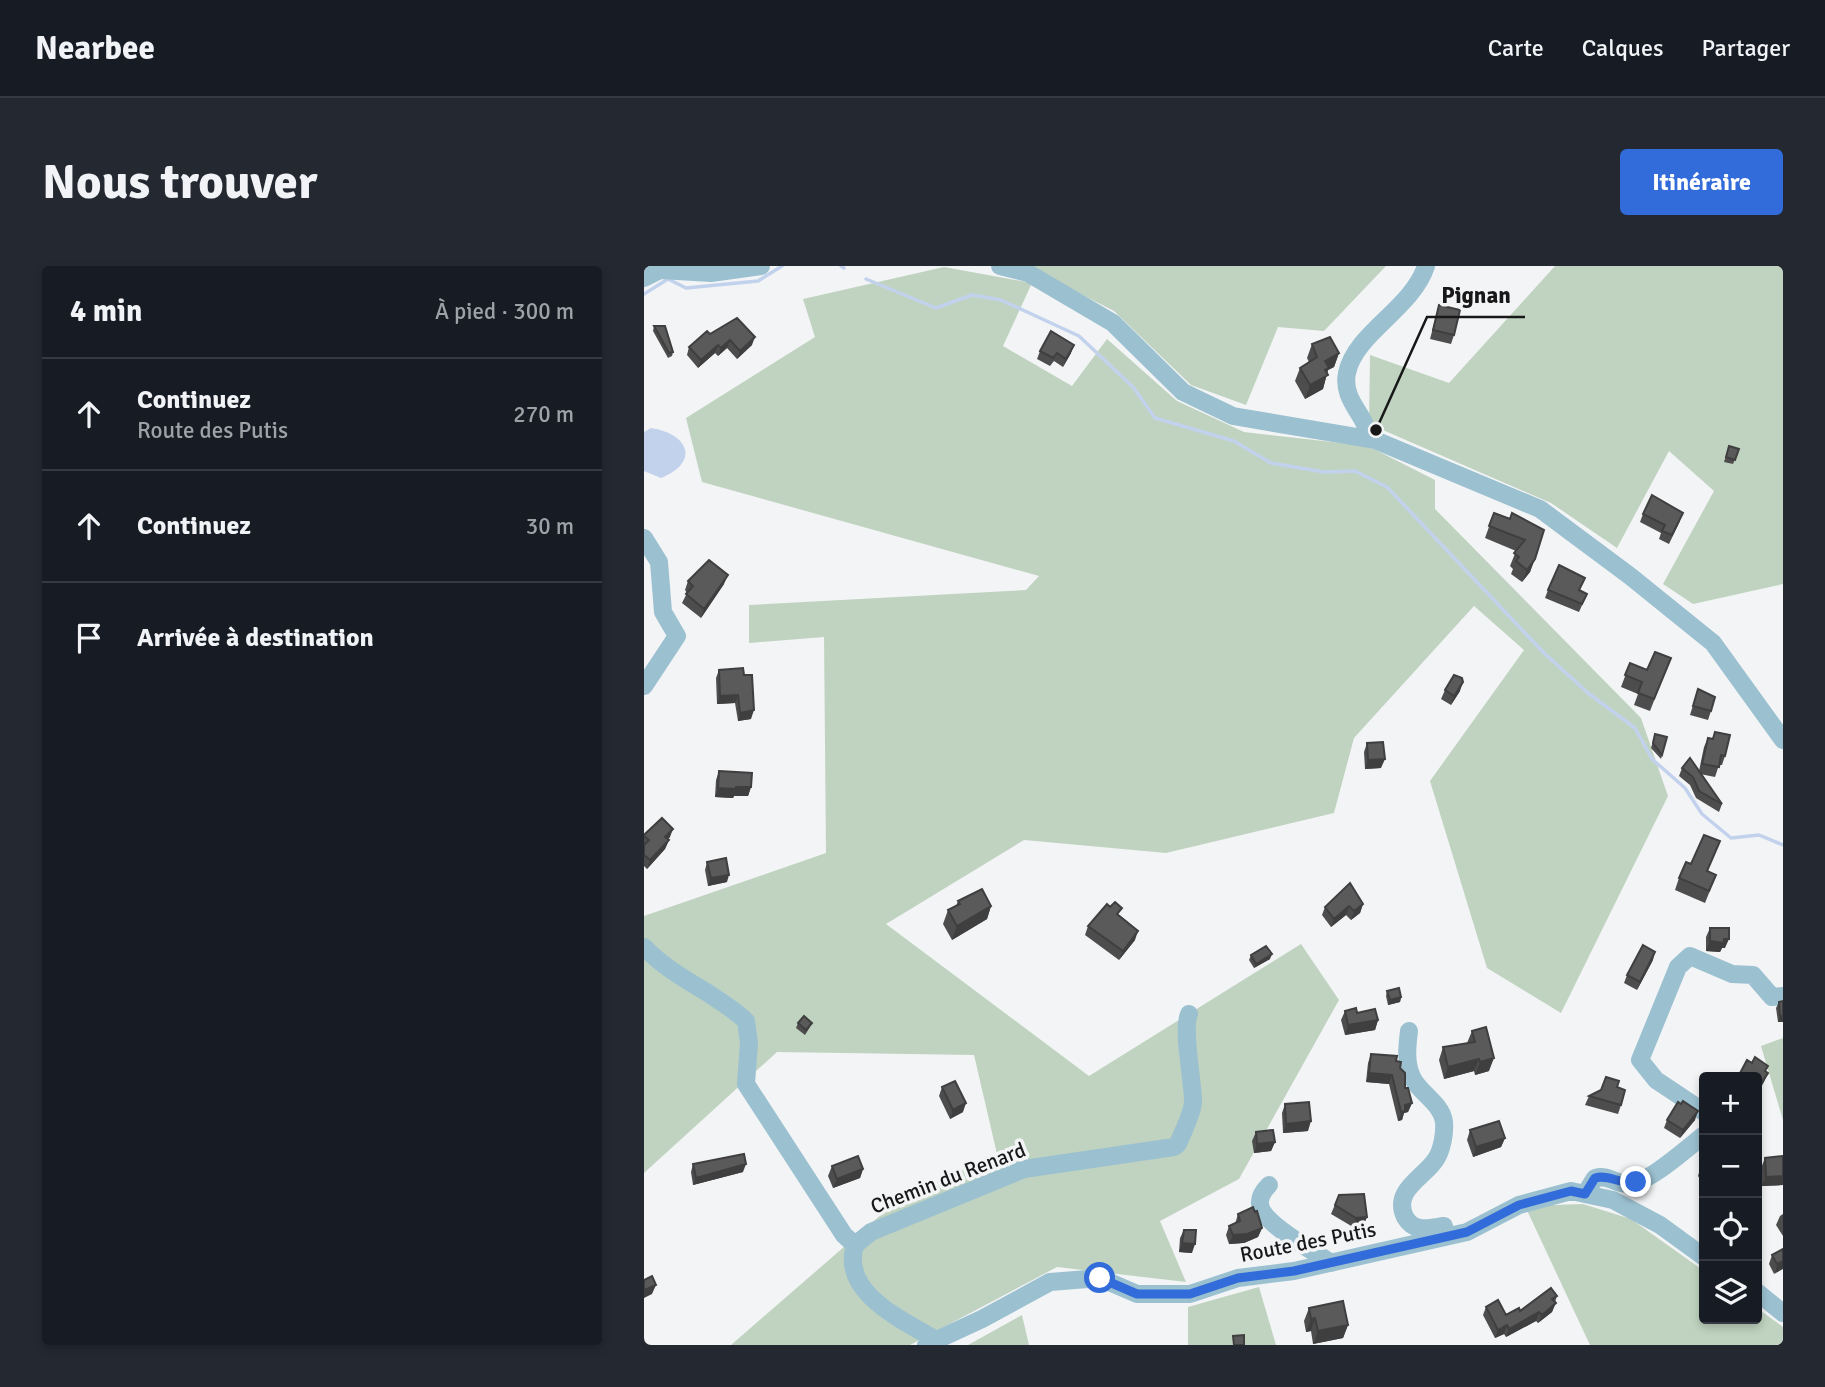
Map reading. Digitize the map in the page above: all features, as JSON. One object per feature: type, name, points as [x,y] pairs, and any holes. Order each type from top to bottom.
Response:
[{"type":"street","points":[[644,278],[660,270],[711,273],[761,266]]},
{"type":"street","points":[[1000,266],[1028,273],[1113,323],[1183,391],[1233,416],[1367,438],[1540,509],[1630,576],[1713,643],[1783,740]]},
{"type":"street","points":[[1367,438],[1366,427],[1348,395],[1348,369],[1370,337],[1411,296],[1426,266]]},
{"type":"street","points":[[644,538],[659,562],[663,612],[677,636],[647,673]]},
{"type":"street","points":[[644,947],[659,962],[734,1009],[746,1021],[749,1043],[746,1084],[844,1235],[855,1245],[851,1257],[852,1269],[864,1290],[883,1308],[931,1343]]},
{"type":"street","points":[[1699,1109],[1656,1080],[1640,1060],[1678,968],[1690,956],[1732,974],[1753,975],[1772,997],[1783,996]]},
{"type":"street","name":"Chemin du Renard","points":[[855,1245],[871,1232],[1024,1169],[1174,1147],[1193,1104],[1191,1052],[1185,1023],[1189,1014]]},
{"type":"street","name":"Route des Putis","points":[[1409,1031],[1408,1064],[1413,1080],[1442,1114],[1445,1124],[1436,1160],[1411,1184],[1404,1195],[1404,1216],[1412,1226],[1421,1229],[1447,1226],[1467,1232]]},
{"type":"street","points":[[1585,1194],[1595,1178],[1603,1176],[1627,1184],[1645,1179],[1699,1139]]},
{"type":"street","points":[[1269,1185],[1261,1194],[1262,1211],[1270,1222],[1331,1263]]},
{"type":"street","name":"Route des Putis","points":[[931,1343],[982,1320],[1050,1282],[1100,1278],[1137,1294],[1190,1294],[1238,1278],[1331,1263],[1467,1232],[1519,1205],[1571,1191],[1613,1200],[1660,1226],[1699,1253]]},
{"type":"street","points":[[1762,1296],[1783,1313]]},
{"type":"green space","points":[[1026,266],[1386,266],[1324,331],[1278,327],[1246,405],[1191,385],[1114,311]]},
{"type":"green space","points":[[1555,266],[1783,266],[1783,584],[1693,604],[1663,584],[1714,491],[1669,451],[1617,548],[1551,503],[1369,424],[1370,355],[1449,383]]},
{"type":"green space","points":[[944,267],[1032,283],[1003,346],[1072,386],[1107,339],[1177,401],[1244,432],[1368,446],[1435,480],[1435,509],[1641,718],[1668,796],[1561,1013],[1487,968],[1430,781],[1524,650],[1474,606],[1354,738],[1334,813],[1166,853],[1024,840],[886,924],[1089,1076],[1301,944],[1339,1000],[1239,1179],[1160,1221],[1186,1282],[1057,1267],[910,1345],[731,1345],[898,1200],[997,1154],[974,1055],[777,1052],[644,1173],[644,916],[826,853],[824,637],[749,643],[749,605],[1026,590],[1039,576],[702,482],[686,418],[815,337],[803,299]]},
{"type":"green space","points":[[1783,1038],[1783,1120],[1761,1046]]},
{"type":"green space","points":[[1583,1204],[1631,1219],[1699,1267],[1699,1324],[1762,1324],[1762,1312],[1783,1327],[1783,1345],[1590,1345],[1525,1206]]},
{"type":"green space","points":[[1259,1287],[1276,1345],[1188,1345],[1188,1307]]},
{"type":"green space","points":[[1022,1315],[1029,1345],[968,1345]]},
{"type":"water","points":[[651,428],[674,436],[685,449],[681,464],[661,478],[644,471],[644,432]]},
{"type":"building","points":[[1439,305],[1460,310],[1454,335],[1433,330]]},
{"type":"building","points":[[737,318],[755,337],[740,351],[730,340],[721,348],[718,345],[701,360],[689,347],[707,331],[710,334]]},
{"type":"building","points":[[654,326],[665,326],[673,352],[669,353]]},
{"type":"building","points":[[1051,331],[1074,345],[1066,359],[1057,353],[1053,358],[1040,351]]},
{"type":"building","points":[[1330,337],[1339,353],[1325,361],[1329,368],[1325,370],[1328,375],[1310,385],[1300,368],[1317,357],[1312,344]]},
{"type":"building","points":[[1729,446],[1739,449],[1735,460],[1726,457]]},
{"type":"building","points":[[1652,495],[1683,513],[1672,535],[1662,531],[1665,525],[1643,514]]},
{"type":"building","points":[[1494,513],[1510,519],[1512,513],[1544,530],[1535,559],[1527,570],[1516,561],[1519,557],[1514,553],[1525,540],[1489,526]]},
{"type":"building","points":[[709,560],[728,575],[704,609],[686,594],[693,586],[688,581]]},
{"type":"building","points":[[1559,565],[1585,578],[1579,590],[1587,594],[1582,604],[1548,590]]},
{"type":"building","points":[[1655,652],[1671,658],[1654,699],[1638,693],[1642,682],[1625,675],[1630,663],[1647,670]]},
{"type":"building","points":[[743,668],[744,675],[752,675],[754,710],[740,713],[738,695],[720,696],[719,670]]},
{"type":"building","points":[[1454,675],[1462,678],[1463,682],[1454,696],[1445,690]]},
{"type":"building","points":[[1698,689],[1715,697],[1711,711],[1693,706]]},
{"type":"building","points":[[1715,732],[1730,735],[1719,767],[1702,764],[1708,738],[1713,739]]},
{"type":"building","points":[[1655,734],[1667,737],[1662,755],[1653,743]]},
{"type":"building","points":[[1383,742],[1385,759],[1368,760],[1367,743]]},
{"type":"building","points":[[1690,758],[1722,804],[1699,791],[1693,777],[1682,768]]},
{"type":"building","points":[[719,771],[752,773],[751,787],[718,788]]},
{"type":"building","points":[[662,818],[673,829],[665,837],[669,840],[650,860],[644,855],[644,845],[649,840],[644,835]]},
{"type":"building","points":[[1704,835],[1720,841],[1707,871],[1716,875],[1709,891],[1679,878],[1686,862],[1691,864]]},
{"type":"building","points":[[726,858],[729,875],[711,878],[707,862]]},
{"type":"building","points":[[1350,883],[1363,904],[1354,911],[1349,906],[1334,919],[1325,907]]},
{"type":"building","points":[[982,889],[991,906],[957,926],[948,910],[960,904],[958,901]]},
{"type":"building","points":[[1115,902],[1122,908],[1117,914],[1138,931],[1123,951],[1088,926],[1107,904],[1110,907]]},
{"type":"building","points":[[1710,928],[1729,928],[1729,939],[1724,939],[1724,943],[1710,941]]},
{"type":"building","points":[[1643,945],[1655,952],[1640,982],[1627,975]]},
{"type":"building","points":[[1266,946],[1272,954],[1256,964],[1251,955]]},
{"type":"building","points":[[1399,988],[1401,997],[1390,1000],[1387,991]]},
{"type":"building","points":[[1783,1001],[1783,1016],[1780,1016],[1779,1002]]},
{"type":"building","points":[[1356,1008],[1357,1013],[1375,1009],[1378,1020],[1348,1025],[1345,1011]]},
{"type":"building","points":[[804,1016],[812,1023],[806,1030],[798,1023]]},
{"type":"building","points":[[1486,1027],[1494,1058],[1448,1067],[1443,1047],[1475,1042],[1472,1031]]},
{"type":"building","points":[[1371,1054],[1397,1056],[1396,1061],[1401,1062],[1400,1068],[1405,1073],[1405,1088],[1408,1088],[1412,1103],[1405,1105],[1405,1111],[1401,1112],[1392,1075],[1369,1073]]},
{"type":"building","points":[[1755,1057],[1768,1066],[1765,1071],[1768,1073],[1762,1082],[1762,1072],[1741,1072],[1747,1060],[1752,1063]]},
{"type":"building","points":[[1606,1077],[1619,1081],[1617,1087],[1625,1090],[1621,1105],[1589,1096],[1601,1090]]},
{"type":"building","points":[[955,1081],[966,1103],[953,1110],[942,1087]]},
{"type":"building","points":[[1683,1101],[1698,1111],[1683,1130],[1667,1120],[1678,1102],[1681,1104]]},
{"type":"building","points":[[1309,1102],[1311,1121],[1286,1124],[1285,1104]]},
{"type":"building","points":[[1499,1121],[1505,1138],[1476,1147],[1470,1130]]},
{"type":"building","points":[[1273,1130],[1275,1142],[1257,1144],[1256,1132]]},
{"type":"building","points":[[744,1154],[746,1164],[696,1178],[693,1164]]},
{"type":"building","points":[[858,1156],[863,1169],[837,1179],[832,1166]]},
{"type":"building","points":[[1783,1156],[1783,1176],[1766,1177],[1765,1158]]},
{"type":"building","points":[[1364,1194],[1367,1217],[1356,1218],[1335,1205],[1339,1195]]},
{"type":"building","points":[[1253,1207],[1255,1212],[1257,1211],[1262,1228],[1247,1234],[1233,1235],[1229,1226],[1240,1221],[1238,1214]]},
{"type":"building","points":[[1184,1230],[1196,1230],[1195,1244],[1182,1243]]},
{"type":"building","points":[[1783,1249],[1783,1261],[1777,1264],[1772,1255]]},
{"type":"building","points":[[652,1276],[656,1285],[644,1290],[644,1280]]},
{"type":"building","points":[[1551,1288],[1557,1296],[1552,1299],[1556,1303],[1542,1315],[1539,1312],[1509,1329],[1507,1325],[1498,1330],[1486,1307],[1498,1300],[1506,1315],[1519,1308],[1520,1311]]},
{"type":"building","points":[[1343,1301],[1348,1325],[1318,1331],[1315,1318],[1311,1319],[1309,1308]]},
{"type":"building","points":[[1244,1335],[1244,1345],[1234,1345],[1233,1336]]},
{"type":"waterway","points":[[644,294],[668,279],[686,288],[758,281],[782,266]]},
{"type":"waterway","points":[[866,279],[936,308],[972,295],[1001,300],[1079,336],[1133,387],[1155,418],[1234,441],[1271,463],[1324,472],[1355,471],[1387,487],[1544,653],[1588,693],[1635,728],[1652,759],[1685,788],[1702,814],[1731,838],[1759,835],[1783,845]]},
{"type":"place","name":"Pignan","points":[[1376,430]]},
{"type":"route","points":[[1100,1278],[1137,1294],[1190,1294],[1238,1278],[1294,1271],[1467,1232],[1519,1205],[1571,1191],[1585,1194],[1595,1178],[1603,1176],[1627,1184],[1636,1182]]}]
